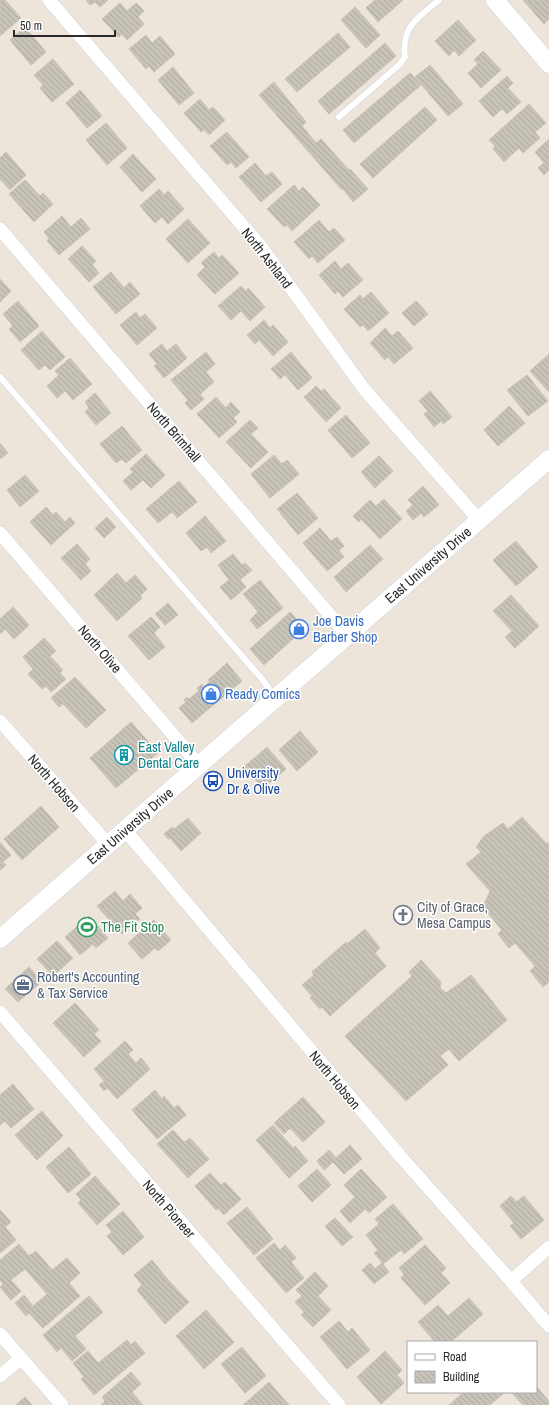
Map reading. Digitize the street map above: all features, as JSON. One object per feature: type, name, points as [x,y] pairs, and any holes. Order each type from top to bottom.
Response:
[{"type":"main road","points":[[495,0],[549,64]]},
{"type":"main road","name":"East University Drive","points":[[0,939],[549,459]]},
{"type":"street","name":"North Ashland","points":[[49,0],[262,248],[364,389],[479,520]]},
{"type":"street","name":"North Brimhall","points":[[0,229],[347,635]]},
{"type":"street","name":"North Olive","points":[[0,533],[199,765]]},
{"type":"street","name":"North Hobson","points":[[0,721],[108,844]]},
{"type":"street","name":"North Hobson","points":[[124,830],[403,1159],[549,1326]]},
{"type":"street","name":"North Pioneer","points":[[0,1012],[339,1405]]},
{"type":"street","points":[[511,1281],[549,1247]]},
{"type":"street","points":[[0,1334],[62,1405]]},
{"type":"street","points":[[0,1376],[21,1358]]},
{"type":"lane","points":[[339,117],[399,65],[405,57],[405,35],[412,24],[439,0]]},
{"type":"lane","points":[[0,377],[276,698]]},
{"type":"building","points":[[5,0],[21,18],[0,36],[0,1]]},
{"type":"building","points":[[86,0],[108,0],[100,7],[95,2],[90,5]]},
{"type":"building","points":[[375,0],[403,0],[378,22],[366,8]]},
{"type":"building","points":[[523,0],[549,0],[549,19],[544,24]]},
{"type":"building","points":[[120,3],[127,11],[136,3],[144,11],[138,17],[144,24],[127,40],[122,34],[119,37],[102,19]]},
{"type":"building","points":[[355,7],[380,35],[366,48],[341,20]]},
{"type":"building","points":[[458,20],[476,40],[459,56],[454,50],[449,56],[435,41]]},
{"type":"building","points":[[25,27],[46,52],[31,65],[10,40]]},
{"type":"building","points":[[338,33],[350,47],[297,92],[285,79]]},
{"type":"building","points":[[146,35],[152,43],[160,36],[175,54],[154,72],[149,66],[146,69],[129,49]]},
{"type":"building","points":[[385,43],[396,56],[329,114],[318,101]]},
{"type":"building","points":[[483,51],[501,70],[481,88],[468,73],[478,64],[474,60]]},
{"type":"building","points":[[53,59],[74,84],[52,102],[40,88],[43,85],[34,75]]},
{"type":"building","points":[[430,65],[463,104],[448,116],[415,77]]},
{"type":"building","points":[[173,67],[194,93],[179,105],[158,80]]},
{"type":"building","points":[[410,73],[421,85],[354,143],[343,130]]},
{"type":"building","points":[[507,76],[513,83],[508,88],[521,102],[507,114],[502,109],[493,117],[479,101]]},
{"type":"building","points":[[274,82],[306,122],[302,126],[316,143],[321,139],[368,189],[353,202],[259,95]]},
{"type":"building","points":[[80,90],[102,116],[87,128],[66,103]]},
{"type":"building","points":[[200,99],[209,110],[213,107],[225,120],[209,135],[204,130],[201,132],[184,113]]},
{"type":"building","points":[[529,104],[546,123],[535,132],[540,138],[523,153],[519,148],[504,162],[493,149],[495,146],[489,140]]},
{"type":"building","points":[[425,107],[437,120],[373,178],[360,164]]},
{"type":"building","points":[[106,123],[127,148],[107,165],[86,140]]},
{"type":"building","points":[[227,132],[249,157],[236,168],[231,162],[227,165],[210,146]]},
{"type":"building","points":[[549,139],[549,170],[544,175],[538,168],[544,163],[535,152]]},
{"type":"building","points":[[6,152],[26,175],[10,190],[0,179],[0,158]]},
{"type":"building","points":[[133,154],[156,179],[142,192],[120,167]]},
{"type":"building","points":[[255,163],[266,176],[272,172],[282,184],[261,202],[239,177]]},
{"type":"building","points":[[25,180],[40,196],[43,193],[53,204],[34,222],[9,194]]},
{"type":"building","points":[[294,185],[299,191],[303,187],[320,205],[292,231],[287,225],[284,227],[267,209]]},
{"type":"building","points":[[159,189],[164,195],[168,191],[184,209],[168,224],[162,217],[155,223],[140,206]]},
{"type":"building","points":[[62,216],[71,227],[81,218],[90,229],[59,255],[47,241],[49,238],[44,232]]},
{"type":"building","points":[[188,219],[210,243],[188,263],[166,239]]},
{"type":"building","points":[[319,220],[329,232],[334,228],[345,240],[318,263],[312,256],[309,259],[294,242]]},
{"type":"building","points":[[82,246],[96,261],[92,265],[99,273],[89,282],[68,259]]},
{"type":"building","points":[[214,252],[219,258],[222,255],[239,273],[215,294],[197,275],[205,267],[201,263]]},
{"type":"building","points":[[335,261],[341,269],[348,263],[363,280],[343,297],[338,291],[335,294],[319,275]]},
{"type":"building","points":[[111,272],[124,288],[130,282],[140,294],[116,314],[93,287]]},
{"type":"building","points":[[0,279],[11,291],[0,302]]},
{"type":"building","points":[[241,286],[246,291],[248,288],[265,307],[250,321],[241,311],[231,320],[218,306]]},
{"type":"building","points":[[371,292],[389,313],[368,331],[363,325],[360,327],[344,309],[360,295],[363,299]]},
{"type":"building","points":[[18,301],[39,326],[20,342],[9,329],[13,326],[3,314]]},
{"type":"building","points":[[416,301],[428,314],[414,326],[402,313]]},
{"type":"building","points":[[136,312],[140,318],[145,314],[157,328],[137,345],[120,325]]},
{"type":"building","points":[[264,320],[270,328],[273,325],[288,342],[273,356],[259,340],[255,344],[247,335]]},
{"type":"building","points":[[385,328],[392,336],[398,331],[413,348],[394,364],[388,357],[385,360],[370,343]]},
{"type":"building","points":[[42,331],[65,357],[50,370],[45,365],[39,370],[21,350]]},
{"type":"building","points":[[162,344],[167,351],[176,344],[187,358],[164,378],[154,366],[157,364],[149,354]]},
{"type":"building","points":[[206,352],[215,364],[206,372],[214,382],[200,394],[204,399],[191,410],[185,403],[188,400],[171,380]]},
{"type":"building","points":[[291,352],[312,378],[298,390],[285,375],[280,379],[271,369]]},
{"type":"building","points":[[549,354],[549,392],[530,371]]},
{"type":"building","points":[[70,358],[92,384],[73,400],[65,391],[57,398],[47,386],[59,375],[55,371]]},
{"type":"building","points":[[527,375],[548,401],[528,416],[507,390]]},
{"type":"building","points":[[316,386],[321,391],[324,389],[341,408],[326,422],[304,397]]},
{"type":"building","points":[[430,391],[452,417],[443,424],[441,421],[434,427],[424,414],[428,411],[419,401]]},
{"type":"building","points":[[95,393],[111,413],[96,425],[85,412],[89,408],[85,402]]},
{"type":"building","points":[[216,397],[226,408],[231,402],[240,412],[233,418],[237,422],[219,438],[197,414]]},
{"type":"building","points":[[509,406],[525,423],[498,446],[484,430]]},
{"type":"building","points":[[346,415],[370,443],[352,458],[328,430]]},
{"type":"building","points":[[250,420],[258,428],[251,434],[268,452],[251,468],[226,442]]},
{"type":"building","points":[[122,426],[142,450],[126,463],[122,459],[116,463],[100,444]]},
{"type":"building","points":[[0,443],[8,453],[0,459]]},
{"type":"building","points":[[146,454],[165,475],[151,488],[143,480],[131,490],[123,481],[133,472],[130,469]]},
{"type":"building","points":[[274,455],[282,464],[287,460],[299,474],[270,498],[251,474]]},
{"type":"building","points":[[379,456],[393,471],[375,488],[361,472]]},
{"type":"building","points":[[25,475],[39,491],[20,507],[7,490]]},
{"type":"building","points":[[179,481],[197,502],[177,518],[172,512],[158,523],[146,509]]},
{"type":"building","points":[[423,486],[439,505],[424,517],[421,513],[413,520],[406,511],[413,505],[408,500]]},
{"type":"building","points":[[297,493],[318,518],[298,535],[277,509]]},
{"type":"building","points":[[384,499],[402,519],[380,539],[361,519],[359,522],[353,516],[370,500],[376,506]]},
{"type":"building","points":[[46,507],[53,515],[56,512],[65,522],[70,517],[75,523],[51,545],[30,522]]},
{"type":"building","points":[[205,516],[226,541],[211,553],[207,547],[201,551],[186,533]]},
{"type":"building","points":[[107,517],[116,527],[104,538],[95,528]]},
{"type":"building","points":[[320,528],[331,541],[337,537],[344,546],[339,550],[344,557],[327,571],[303,543]]},
{"type":"building","points":[[516,541],[538,567],[516,586],[493,560]]},
{"type":"building","points":[[77,544],[90,559],[85,564],[91,571],[81,580],[61,558]]},
{"type":"building","points":[[370,545],[383,559],[346,592],[334,577]]},
{"type":"building","points":[[233,554],[242,565],[245,563],[252,570],[240,580],[246,587],[231,600],[220,587],[229,580],[218,565]]},
{"type":"building","points":[[117,573],[126,583],[135,575],[147,589],[140,596],[142,598],[117,621],[94,595]]},
{"type":"building","points":[[260,580],[283,608],[257,629],[250,620],[258,612],[243,594]]},
{"type":"building","points":[[511,595],[539,626],[515,648],[505,637],[512,631],[493,611]]},
{"type":"building","points":[[168,603],[178,615],[165,625],[155,614]]},
{"type":"building","points":[[13,607],[29,625],[14,639],[5,629],[0,634],[0,619]]},
{"type":"building","points":[[290,612],[305,628],[264,665],[250,649]]},
{"type":"building","points":[[151,617],[160,627],[154,633],[165,647],[149,660],[128,636]]},
{"type":"building","points":[[44,638],[56,651],[50,656],[63,670],[60,673],[66,679],[51,692],[46,686],[42,689],[28,674],[33,669],[23,657]]},
{"type":"building","name":"Ready Comics","points":[[227,663],[242,681],[192,723],[179,708],[186,702],[184,700],[187,697],[189,699],[199,691],[197,688],[202,684],[204,687],[210,681],[208,680]]},
{"type":"building","points":[[75,677],[106,710],[86,728],[63,704],[59,707],[51,698]]},
{"type":"building","name":"East Valley Dental Care","points":[[131,722],[158,753],[116,788],[90,758]]},
{"type":"building","points":[[300,731],[318,752],[297,771],[279,750]]},
{"type":"building","points":[[267,747],[286,769],[263,788],[244,767]]},
{"type":"building","points":[[41,806],[59,827],[22,860],[4,839]]},
{"type":"building","points":[[522,817],[546,843],[549,843],[549,982],[543,987],[530,971],[535,966],[515,943],[509,948],[498,934],[502,930],[483,907],[490,891],[466,864],[481,852],[476,847],[484,836],[503,823],[508,829]]},
{"type":"building","points":[[188,818],[201,833],[181,851],[170,838],[168,839],[164,834],[172,827],[174,829]]},
{"type":"building","points":[[0,842],[11,855],[3,862],[6,865],[0,870]]},
{"type":"building","points":[[115,891],[123,901],[130,894],[142,908],[135,914],[140,919],[122,934],[97,906]]},
{"type":"building","name":"The Fit Stop","points":[[89,916],[108,938],[96,948],[93,944],[80,955],[65,937]]},
{"type":"building","points":[[154,920],[171,940],[158,951],[155,948],[142,959],[128,943]]},
{"type":"building","points":[[365,929],[380,948],[375,953],[386,966],[330,1016],[322,1007],[320,1009],[310,998],[312,996],[302,985],[314,975],[312,972],[346,942],[347,944]]},
{"type":"building","points":[[57,941],[73,958],[53,976],[37,959]]},
{"type":"building","points":[[421,960],[441,982],[440,988],[446,993],[471,975],[507,1020],[459,1061],[449,1049],[440,1056],[448,1065],[406,1101],[345,1036],[412,976],[409,972]]},
{"type":"building","name":"Robert's Accounting & Tax Service","points":[[29,967],[42,981],[18,1002],[5,989]]},
{"type":"building","points":[[75,1003],[99,1030],[94,1034],[101,1041],[84,1057],[53,1023]]},
{"type":"building","points":[[125,1041],[133,1050],[128,1054],[136,1063],[141,1058],[150,1069],[117,1099],[107,1088],[104,1091],[99,1085],[104,1081],[94,1069]]},
{"type":"building","points":[[13,1084],[34,1109],[11,1128],[5,1121],[0,1125],[0,1095]]},
{"type":"building","points":[[155,1090],[162,1099],[164,1096],[174,1108],[178,1105],[186,1115],[157,1139],[132,1110]]},
{"type":"building","points":[[303,1097],[325,1122],[303,1142],[290,1128],[284,1134],[274,1123]]},
{"type":"building","points":[[42,1111],[63,1136],[37,1160],[15,1135]]},
{"type":"building","points":[[273,1125],[293,1148],[295,1146],[308,1161],[289,1178],[256,1140]]},
{"type":"building","points":[[173,1130],[184,1142],[190,1138],[209,1159],[188,1178],[157,1144]]},
{"type":"building","points":[[350,1145],[362,1159],[344,1174],[333,1162],[324,1170],[317,1161],[329,1150],[336,1158]]},
{"type":"building","points":[[69,1147],[91,1174],[68,1193],[46,1167]]},
{"type":"building","points":[[317,1169],[331,1185],[312,1202],[298,1186]]},
{"type":"building","points":[[361,1169],[387,1197],[369,1213],[365,1209],[350,1223],[340,1211],[355,1197],[344,1185]]},
{"type":"building","points":[[210,1173],[221,1185],[225,1182],[241,1199],[224,1215],[218,1208],[216,1210],[195,1186]]},
{"type":"building","points":[[95,1176],[120,1204],[97,1225],[78,1203],[81,1200],[76,1194]]},
{"type":"building","points":[[511,1196],[516,1202],[524,1196],[544,1220],[521,1239],[510,1226],[514,1223],[500,1206]]},
{"type":"building","points":[[393,1204],[423,1239],[404,1254],[401,1250],[383,1264],[374,1253],[378,1250],[366,1235],[379,1224],[375,1219]]},
{"type":"building","points":[[247,1207],[273,1239],[254,1255],[227,1223]]},
{"type":"building","points":[[0,1210],[11,1222],[5,1227],[16,1240],[0,1253]]},
{"type":"building","points":[[123,1211],[144,1237],[123,1255],[107,1236],[112,1232],[106,1225]]},
{"type":"building","points":[[335,1218],[353,1237],[342,1246],[325,1226]]},
{"type":"building","points":[[274,1243],[280,1250],[285,1245],[296,1258],[291,1262],[304,1278],[286,1293],[256,1258]]},
{"type":"building","points":[[19,1244],[29,1256],[36,1251],[52,1270],[67,1258],[80,1273],[69,1283],[80,1296],[43,1328],[29,1313],[26,1316],[15,1303],[24,1295],[33,1306],[47,1294],[25,1269],[11,1280],[21,1291],[11,1300],[0,1287],[3,1284],[0,1280],[0,1260]]},
{"type":"building","points":[[425,1245],[446,1268],[441,1273],[450,1283],[425,1305],[401,1278],[404,1274],[399,1268]]},
{"type":"building","points":[[152,1260],[170,1282],[146,1301],[137,1290],[142,1285],[134,1275]]},
{"type":"building","points":[[370,1263],[375,1269],[382,1263],[389,1272],[374,1284],[362,1270]]},
{"type":"building","points":[[315,1272],[328,1286],[318,1296],[331,1310],[313,1327],[301,1315],[304,1312],[295,1302],[302,1296],[296,1290]]},
{"type":"building","points":[[170,1282],[189,1302],[165,1324],[146,1301]]},
{"type":"building","points":[[89,1296],[103,1312],[75,1336],[86,1349],[72,1361],[61,1348],[57,1352],[43,1335]]},
{"type":"building","points":[[469,1298],[483,1314],[452,1341],[434,1341],[418,1322],[438,1305],[448,1316]]},
{"type":"building","points":[[206,1310],[234,1342],[204,1369],[176,1336]]},
{"type":"building","points":[[339,1321],[348,1332],[352,1328],[370,1350],[347,1369],[320,1337]]},
{"type":"building","points":[[127,1340],[131,1345],[135,1341],[145,1353],[94,1395],[81,1379],[84,1377],[73,1363],[88,1351],[98,1363]]},
{"type":"building","points":[[242,1347],[266,1376],[245,1393],[221,1364]]},
{"type":"building","points":[[385,1351],[402,1370],[397,1375],[404,1383],[381,1404],[357,1377]]},
{"type":"building","points":[[131,1372],[141,1384],[132,1392],[143,1405],[101,1405],[105,1401],[102,1397]]},
{"type":"building","points":[[269,1382],[289,1405],[243,1405]]},
{"type":"building","points":[[537,1387],[549,1401],[549,1405],[523,1405],[512,1393],[537,1393]]},
{"type":"building","points":[[463,1393],[504,1393],[490,1405],[449,1405]]},
{"type":"building","points":[[25,1397],[32,1405],[16,1405]]},
{"type":"place","name":"Joe Davis Barber Shop","points":[[299,629]]},
{"type":"place","name":"Ready Comics","points":[[211,694]]},
{"type":"place","name":"East Valley Dental Care","points":[[124,755]]},
{"type":"place","name":"University Dr & Olive","points":[[213,781]]},
{"type":"place","name":"City of Grace, Mesa Campus","points":[[403,915]]},
{"type":"place","name":"The Fit Stop","points":[[87,927]]},
{"type":"place","name":"Robert's Accounting & Tax Service","points":[[23,985]]}]
